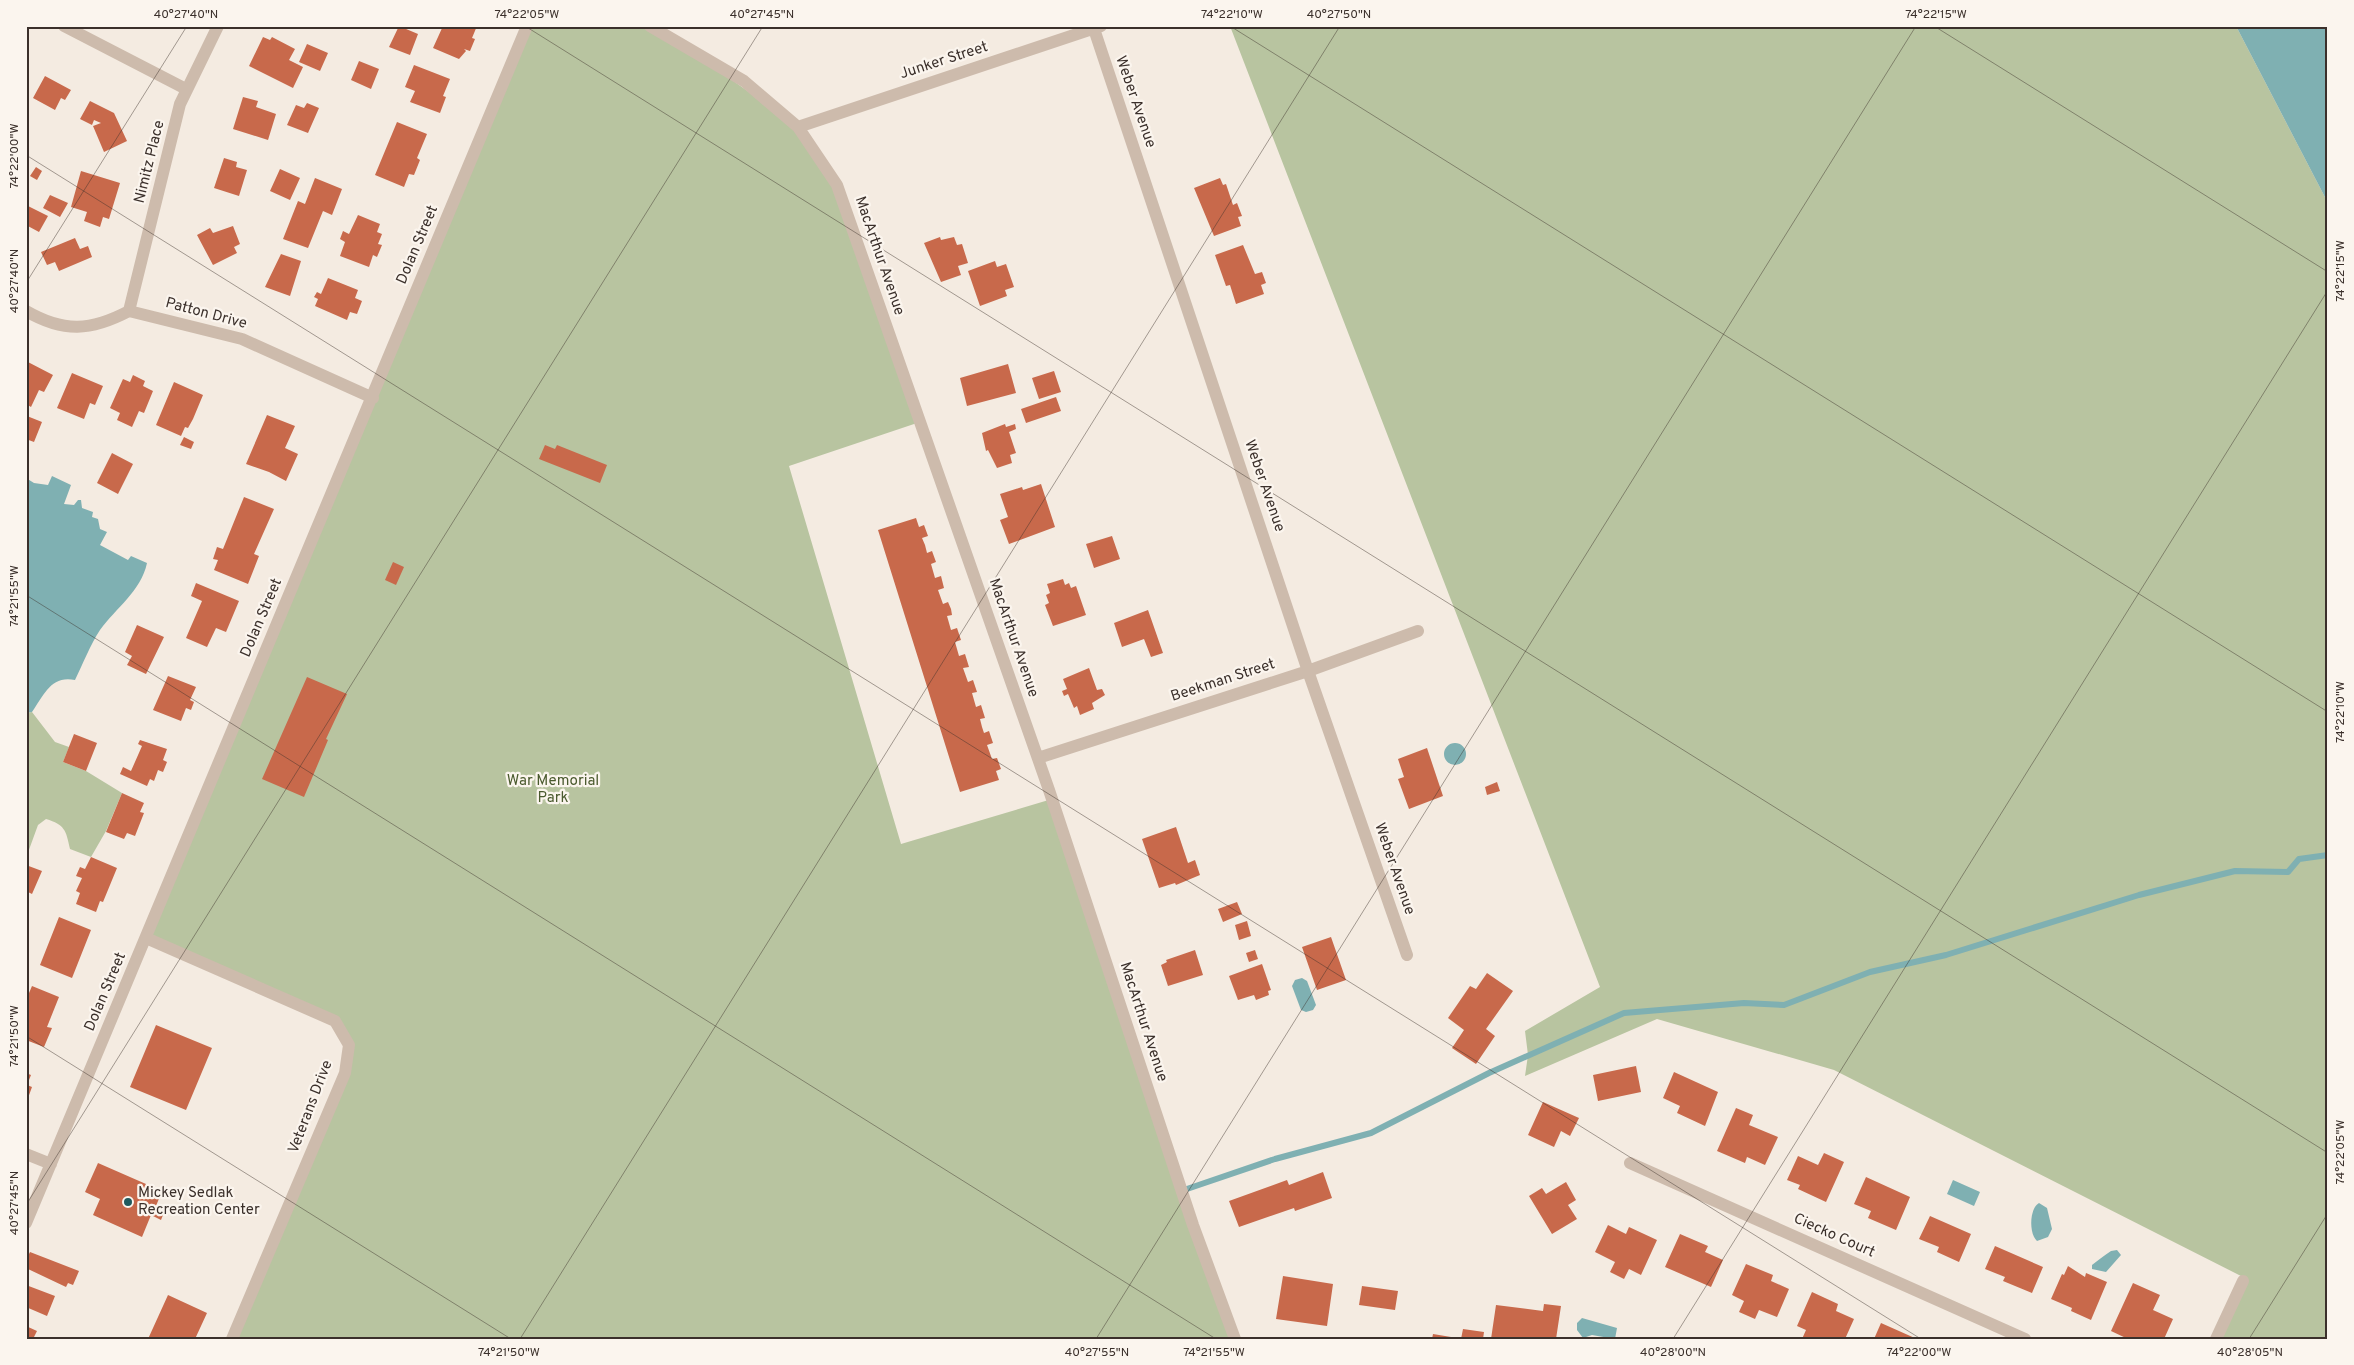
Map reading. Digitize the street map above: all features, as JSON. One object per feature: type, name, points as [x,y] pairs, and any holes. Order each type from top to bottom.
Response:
[{"type":"street","points":[[64,26],[186,89]]},
{"type":"street","name":"Nimitz Place","points":[[129,311],[180,104],[218,26]]},
{"type":"street","name":"Dolan Street","points":[[26,1222],[527,26]]},
{"type":"street","name":"MacArthur Avenue","points":[[650,26],[744,81],[798,127],[837,185],[1038,758],[1190,1217],[1235,1339]]},
{"type":"street","name":"Junker Street","points":[[798,127],[1096,27]]},
{"type":"street","name":"Weber Avenue","points":[[1096,27],[1308,671],[1407,955]]},
{"type":"street","points":[[26,311],[44,322],[76,327],[105,323],[129,311]]},
{"type":"street","name":"Patton Drive","points":[[129,311],[242,340],[372,398]]},
{"type":"street","name":"Beekman Street","points":[[1038,758],[1308,671],[1418,632]]},
{"type":"street","name":"Veterans Drive","points":[[146,938],[335,1021],[348,1044],[345,1073],[232,1339]]},
{"type":"street","points":[[26,1154],[51,1164]]},
{"type":"street","name":"Ciecko Court","points":[[1630,1163],[2025,1339]]},
{"type":"street","points":[[2216,1339],[2243,1282]]},
{"type":"green space","name":"War Memorial Park","points":[[527,26],[650,26],[673,38],[798,127],[837,185],[920,422],[789,466],[901,844],[1052,799],[1235,1339],[232,1339],[345,1073],[347,1042],[335,1021],[146,938]]},
{"type":"green space","points":[[1230,26],[2236,26],[2328,203],[2328,1339],[2213,1339],[2241,1276],[1834,1070],[1657,1019],[1525,1076],[1528,1055],[1525,1031],[1600,987]]},
{"type":"green space","points":[[32,712],[55,742],[69,747],[63,762],[86,771],[122,793],[106,831],[91,857],[70,849],[64,829],[46,819],[38,825],[26,858],[26,713]]},
{"type":"water","points":[[2236,26],[2328,26],[2328,203]]},
{"type":"water","points":[[52,476],[71,485],[64,504],[74,505],[78,500],[81,500],[82,508],[93,512],[92,517],[98,519],[100,529],[107,532],[100,545],[128,560],[131,556],[147,563],[134,591],[96,636],[75,680],[60,680],[54,683],[32,712],[26,713],[26,478],[34,483],[48,485]]},
{"type":"water","points":[[1451,743],[1459,743],[1466,750],[1466,758],[1459,765],[1451,765],[1444,758],[1444,750]]},
{"type":"water","points":[[1302,978],[1307,981],[1316,1005],[1313,1010],[1306,1012],[1301,1010],[1292,986],[1295,980]]},
{"type":"water","points":[[1953,1180],[1980,1192],[1974,1206],[1947,1194]]},
{"type":"water","points":[[2039,1203],[2047,1208],[2052,1229],[2048,1237],[2037,1241],[2034,1238],[2031,1222],[2033,1210]]},
{"type":"water","points":[[2117,1250],[2121,1255],[2106,1272],[2092,1269],[2092,1265],[2097,1261],[2111,1251]]},
{"type":"water","points":[[1582,1318],[1617,1328],[1615,1339],[1592,1335],[1583,1338],[1577,1330],[1577,1323]]},
{"type":"building","points":[[399,26],[418,34],[410,55],[389,47]]},
{"type":"building","points":[[443,26],[477,26],[472,38],[475,39],[470,51],[464,49],[466,51],[459,59],[433,48]]},
{"type":"building","points":[[263,37],[270,40],[272,37],[295,49],[289,60],[303,67],[293,88],[249,66]]},
{"type":"building","points":[[307,44],[328,53],[320,71],[299,62]]},
{"type":"building","points":[[359,61],[379,69],[371,89],[351,80]]},
{"type":"building","points":[[414,65],[450,79],[443,96],[446,97],[440,113],[410,102],[415,91],[405,87]]},
{"type":"building","points":[[45,76],[71,90],[65,100],[61,98],[55,110],[33,98]]},
{"type":"building","points":[[243,97],[258,101],[256,107],[276,114],[268,140],[233,129]]},
{"type":"building","points":[[90,101],[114,113],[127,141],[104,152],[93,126],[101,123],[94,120],[92,125],[80,119]]},
{"type":"building","points":[[307,103],[319,108],[308,133],[287,125],[296,105],[304,108]]},
{"type":"building","points":[[397,122],[427,134],[417,158],[420,160],[414,175],[409,174],[404,187],[375,175]]},
{"type":"building","points":[[224,158],[237,162],[236,167],[247,170],[239,196],[214,188]]},
{"type":"building","points":[[36,167],[42,171],[37,180],[30,176]]},
{"type":"building","points":[[280,169],[300,178],[290,200],[270,191]]},
{"type":"building","points":[[81,171],[120,183],[109,219],[103,217],[100,227],[84,221],[87,212],[71,207]]},
{"type":"building","points":[[315,178],[342,189],[332,215],[323,211],[308,248],[283,239],[298,201],[305,204]]},
{"type":"building","points":[[1220,178],[1223,185],[1226,184],[1233,205],[1237,203],[1242,216],[1238,217],[1241,226],[1214,236],[1194,188]]},
{"type":"building","points":[[50,195],[68,203],[60,217],[43,208]]},
{"type":"building","points":[[26,205],[48,216],[39,232],[26,225]]},
{"type":"building","points":[[358,215],[380,224],[377,232],[382,234],[378,244],[382,245],[377,257],[373,255],[369,267],[340,256],[345,242],[340,239],[343,231],[349,234]]},
{"type":"building","points":[[233,226],[240,244],[234,247],[237,253],[213,265],[197,235],[210,228],[213,233]]},
{"type":"building","points":[[940,237],[941,240],[954,237],[957,245],[962,244],[968,263],[958,266],[961,275],[941,282],[924,243]]},
{"type":"building","points":[[75,238],[80,249],[88,246],[92,257],[59,271],[55,262],[47,265],[41,252]]},
{"type":"building","points":[[1243,245],[1255,274],[1262,272],[1266,283],[1261,285],[1264,294],[1236,304],[1230,285],[1226,286],[1215,255]]},
{"type":"building","points":[[281,254],[301,261],[290,296],[265,287]]},
{"type":"building","points":[[995,261],[997,267],[1006,264],[1014,287],[1005,290],[1007,296],[980,306],[968,271]]},
{"type":"building","points":[[328,278],[358,290],[355,298],[362,301],[357,314],[350,312],[347,320],[315,306],[318,299],[314,297],[317,292],[321,294]]},
{"type":"building","points":[[26,361],[53,375],[44,392],[39,390],[31,407],[26,404]]},
{"type":"building","points":[[1008,364],[1016,393],[967,406],[960,378]]},
{"type":"building","points":[[1054,371],[1061,392],[1039,399],[1032,378]]},
{"type":"building","points":[[72,373],[103,386],[95,405],[90,403],[84,419],[57,408]]},
{"type":"building","points":[[133,375],[145,381],[143,386],[153,391],[144,413],[139,411],[132,427],[117,420],[120,413],[110,408],[123,379],[130,382]]},
{"type":"building","points":[[174,382],[203,395],[193,419],[188,428],[185,427],[181,436],[156,425]]},
{"type":"building","points":[[1056,397],[1061,411],[1026,423],[1021,409]]},
{"type":"building","points":[[267,415],[295,426],[285,448],[298,454],[286,481],[269,472],[246,464]]},
{"type":"building","points":[[27,416],[42,422],[34,442],[26,439]]},
{"type":"building","points":[[1005,424],[1006,427],[1015,424],[1016,429],[1009,432],[1016,453],[1010,455],[1012,463],[997,468],[988,450],[986,451],[982,433]]},
{"type":"building","points":[[184,437],[194,442],[191,449],[180,445]]},
{"type":"building","points":[[545,445],[555,449],[557,445],[607,465],[600,483],[539,459]]},
{"type":"building","points":[[112,453],[133,464],[118,494],[97,483]]},
{"type":"building","points":[[1041,484],[1055,527],[1009,544],[1000,520],[1008,517],[1000,494],[1022,487],[1023,490]]},
{"type":"building","points":[[244,497],[274,509],[254,554],[259,556],[248,584],[214,570],[218,560],[213,559],[217,547],[223,549]]},
{"type":"building","points":[[916,518],[919,527],[924,525],[928,536],[922,538],[927,553],[932,551],[936,562],[931,564],[935,578],[941,576],[944,588],[938,590],[943,604],[948,602],[951,609],[952,615],[947,616],[951,630],[957,628],[961,640],[955,642],[959,656],[965,654],[969,667],[963,668],[968,682],[973,680],[977,692],[972,693],[976,707],[981,705],[985,718],[980,719],[982,727],[984,733],[989,731],[993,743],[987,745],[992,759],[997,758],[1001,769],[996,771],[999,780],[960,792],[878,530]]},
{"type":"building","points":[[1112,536],[1120,559],[1094,568],[1086,544]]},
{"type":"building","points":[[393,562],[404,567],[396,585],[385,580]]},
{"type":"building","points":[[1063,579],[1065,585],[1069,583],[1071,588],[1076,586],[1086,615],[1053,626],[1045,605],[1049,603],[1046,595],[1050,593],[1047,584]]},
{"type":"building","points":[[196,583],[239,601],[226,632],[216,628],[207,647],[186,638],[202,601],[191,596]]},
{"type":"building","points":[[1148,610],[1163,653],[1151,657],[1144,639],[1122,647],[1114,623]]},
{"type":"building","points":[[137,625],[164,637],[146,674],[127,665],[132,656],[125,652]]},
{"type":"building","points":[[1089,668],[1097,690],[1102,689],[1105,695],[1092,703],[1094,709],[1080,715],[1077,706],[1074,708],[1068,694],[1064,696],[1062,691],[1067,689],[1063,679]]},
{"type":"building","points":[[168,676],[196,687],[190,700],[194,702],[191,710],[186,708],[181,721],[153,710]]},
{"type":"building","points":[[307,677],[347,694],[326,739],[328,740],[304,797],[262,779]]},
{"type":"building","points":[[74,734],[97,743],[86,771],[63,762]]},
{"type":"building","points":[[140,740],[167,749],[163,760],[167,762],[163,772],[158,770],[154,781],[150,779],[147,786],[120,774],[123,767],[131,771],[142,746],[138,744]]},
{"type":"building","points":[[1427,748],[1443,796],[1409,809],[1398,779],[1404,777],[1398,759]]},
{"type":"building","points":[[1497,782],[1500,791],[1487,795],[1485,787]]},
{"type":"building","points":[[122,793],[144,803],[140,812],[144,813],[135,836],[127,833],[124,839],[106,832]]},
{"type":"building","points":[[1176,827],[1188,863],[1195,860],[1200,875],[1176,885],[1175,883],[1159,888],[1142,839]]},
{"type":"building","points":[[91,857],[117,868],[103,902],[100,901],[96,912],[76,904],[80,893],[76,891],[82,878],[76,876],[80,867],[85,869]]},
{"type":"building","points":[[26,865],[42,871],[32,894],[26,891]]},
{"type":"building","points":[[1237,902],[1242,914],[1223,922],[1218,909]]},
{"type":"building","points":[[59,917],[91,930],[72,978],[40,965]]},
{"type":"building","points":[[1247,921],[1251,936],[1239,940],[1235,925]]},
{"type":"building","points":[[1331,937],[1346,980],[1317,990],[1302,947]]},
{"type":"building","points":[[1195,950],[1203,975],[1168,986],[1161,965],[1167,962],[1166,960]]},
{"type":"building","points":[[1255,950],[1258,959],[1249,962],[1246,953]]},
{"type":"building","points":[[1262,964],[1271,990],[1268,991],[1269,995],[1256,1000],[1254,995],[1238,1000],[1229,976]]},
{"type":"building","points":[[1487,973],[1513,991],[1486,1029],[1495,1036],[1476,1064],[1452,1048],[1464,1030],[1448,1018],[1470,986],[1476,989]]},
{"type":"building","points":[[32,986],[59,997],[47,1027],[52,1028],[44,1047],[26,1040],[26,1000]]},
{"type":"building","points":[[156,1025],[212,1048],[186,1110],[130,1087]]},
{"type":"building","points":[[1636,1066],[1641,1092],[1598,1101],[1593,1075]]},
{"type":"building","points":[[1674,1072],[1718,1092],[1705,1126],[1677,1113],[1680,1106],[1663,1098]]},
{"type":"building","points":[[26,1073],[31,1075],[27,1085],[32,1087],[28,1098]]},
{"type":"building","points":[[1543,1102],[1579,1118],[1570,1136],[1561,1131],[1554,1147],[1528,1135]]},
{"type":"building","points":[[1736,1108],[1753,1115],[1749,1125],[1778,1137],[1765,1165],[1747,1157],[1745,1163],[1717,1151]]},
{"type":"building","points":[[1824,1153],[1844,1162],[1826,1202],[1798,1189],[1800,1185],[1787,1180],[1798,1156],[1818,1165]]},
{"type":"building","name":"Mickey Sedlak Recreation Center","points":[[98,1163],[162,1191],[156,1206],[165,1210],[161,1220],[151,1215],[142,1237],[93,1215],[100,1199],[85,1192]]},
{"type":"building","points":[[1323,1172],[1332,1198],[1295,1211],[1294,1208],[1239,1227],[1229,1201],[1287,1180],[1289,1185]]},
{"type":"building","points":[[1866,1177],[1910,1197],[1896,1230],[1868,1218],[1871,1211],[1854,1204]]},
{"type":"building","points":[[1566,1182],[1576,1200],[1568,1205],[1577,1219],[1552,1234],[1529,1196],[1542,1188],[1546,1194]]},
{"type":"building","points":[[1930,1216],[1971,1234],[1959,1262],[1937,1252],[1939,1247],[1919,1239]]},
{"type":"building","points":[[1608,1225],[1626,1234],[1629,1227],[1657,1240],[1641,1275],[1629,1269],[1624,1279],[1610,1272],[1615,1262],[1595,1252]]},
{"type":"building","points":[[1680,1234],[1708,1246],[1705,1252],[1723,1260],[1711,1287],[1665,1267]]},
{"type":"building","points":[[1995,1246],[2043,1267],[2032,1293],[2003,1281],[2005,1277],[1985,1269]]},
{"type":"building","points":[[30,1252],[79,1271],[73,1285],[68,1283],[66,1287],[28,1269],[26,1260]]},
{"type":"building","points":[[1746,1264],[1773,1275],[1771,1281],[1789,1289],[1777,1317],[1759,1310],[1755,1319],[1739,1312],[1744,1301],[1732,1295]]},
{"type":"building","points":[[2068,1266],[2085,1277],[2086,1273],[2107,1282],[2091,1320],[2071,1311],[2072,1308],[2051,1299],[2062,1274],[2064,1275]]},
{"type":"building","points":[[1283,1276],[1333,1284],[1327,1326],[1276,1319]]},
{"type":"building","points":[[2133,1283],[2160,1295],[2153,1310],[2173,1319],[2164,1339],[2128,1339],[2111,1331]]},
{"type":"building","points":[[26,1285],[55,1296],[47,1316],[26,1307]]},
{"type":"building","points":[[1362,1286],[1398,1291],[1395,1310],[1359,1305]]},
{"type":"building","points":[[1812,1292],[1838,1304],[1836,1311],[1854,1319],[1845,1339],[1802,1339],[1806,1330],[1797,1326]]},
{"type":"building","points":[[168,1295],[207,1313],[195,1339],[148,1339]]},
{"type":"building","points":[[1544,1304],[1561,1306],[1556,1339],[1491,1339],[1496,1305],[1543,1311]]},
{"type":"building","points":[[1881,1323],[1917,1339],[1874,1339]]},
{"type":"building","points":[[26,1326],[37,1331],[33,1339],[26,1339]]},
{"type":"building","points":[[1463,1329],[1484,1332],[1483,1339],[1461,1339]]},
{"type":"building","points":[[1433,1334],[1457,1338],[1457,1339],[1432,1339]]},
{"type":"waterway","points":[[1181,1191],[1275,1159],[1371,1133],[1489,1073],[1624,1013],[1744,1003],[1784,1005],[1870,972],[1946,955],[2139,895],[2235,871],[2288,872],[2299,859],[2328,855]]},
{"type":"place","name":"Mickey Sedlak Recreation Center","points":[[128,1202]]}]
